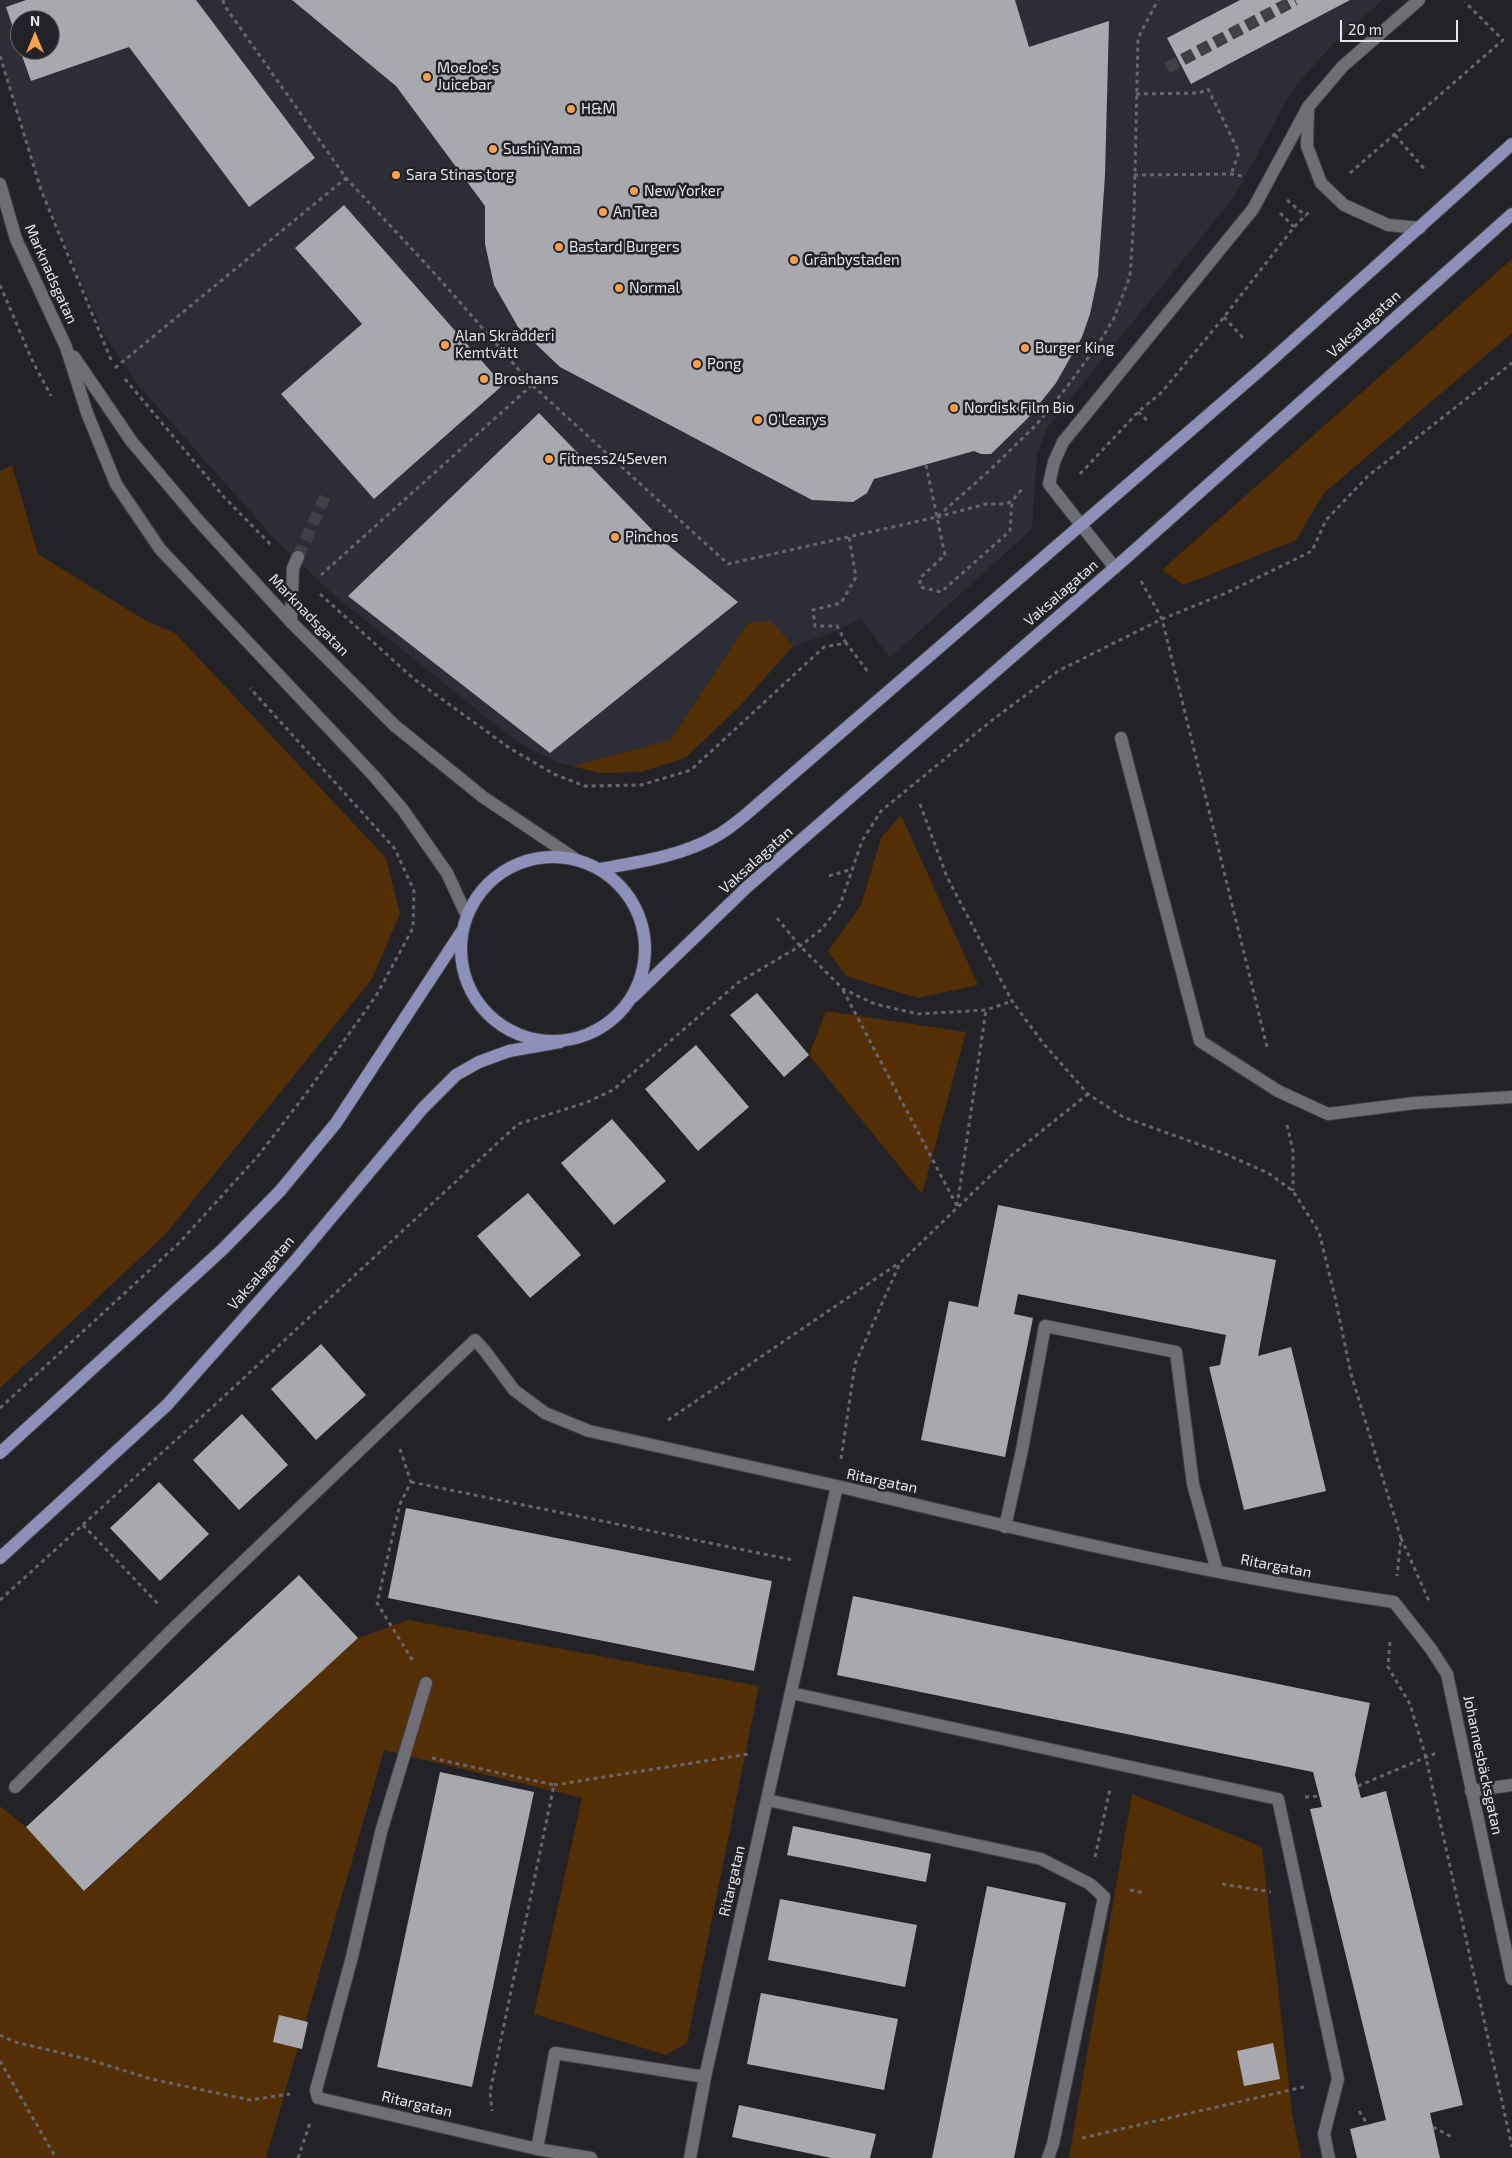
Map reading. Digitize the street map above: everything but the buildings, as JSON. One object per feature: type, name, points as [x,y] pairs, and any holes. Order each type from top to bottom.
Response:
[{"type":"main road","points":[[600,869],[639,862],[694,846],[724,831],[758,804],[1082,525],[1420,228],[1512,144]]},
{"type":"main road","name":"Vaksalagatan","points":[[633,997],[747,887],[1114,568],[1512,214]]},
{"type":"main road","points":[[547,856],[574,858],[600,869],[619,884],[634,903],[643,926],[646,950],[643,974],[633,997],[614,1020],[588,1035],[560,1042],[532,1040],[505,1029],[483,1011],[468,987],[460,959],[462,931],[466,914],[481,890],[500,873],[522,862],[547,856]]},
{"type":"main road","points":[[0,1453],[222,1250],[280,1191],[336,1123],[462,931]]},
{"type":"main road","name":"Vaksalagatan","points":[[0,1558],[167,1405],[295,1261],[423,1108],[456,1075],[479,1062],[508,1051],[560,1042]]},
{"type":"street","points":[[1114,568],[1049,484],[1054,462],[1063,442],[1253,209],[1308,108],[1343,66],[1420,0]]},
{"type":"street","points":[[1308,108],[1307,146],[1321,183],[1344,205],[1388,225],[1420,228]]},
{"type":"street","name":"Marknadsgatan","points":[[0,184],[16,239],[66,347],[87,412],[116,484],[160,549],[374,776],[397,803],[447,873],[466,914]]},
{"type":"street","name":"Marknadsgatan","points":[[66,347],[132,442],[197,519],[291,622],[394,725],[483,797],[574,858]]},
{"type":"street","points":[[291,622],[295,563]]},
{"type":"street","points":[[1121,738],[1200,1041],[1278,1091],[1328,1114],[1415,1104],[1512,1097]]},
{"type":"street","points":[[1005,1526],[1022,1450],[1045,1326],[1176,1352],[1194,1484],[1217,1571]]},
{"type":"street","points":[[15,1787],[178,1624],[475,1340],[485,1350],[514,1390],[545,1413],[589,1431],[837,1486]]},
{"type":"street","name":"Ritargatan","points":[[690,2158],[705,2077],[837,1486],[1005,1526],[1217,1571],[1344,1595],[1394,1602]]},
{"type":"street","name":"Johannesbäcksgatan","points":[[1394,1602],[1431,1649],[1447,1674],[1512,1979]]},
{"type":"street","points":[[317,2094],[381,1832],[426,1683]]},
{"type":"street","points":[[791,1693],[1278,1799],[1338,2079],[1324,2134],[1329,2158]]},
{"type":"street","points":[[1471,1791],[1512,1785]]},
{"type":"street","points":[[767,1800],[1041,1859],[1090,1884],[1104,1897],[1053,2144],[1048,2158]]},
{"type":"street","points":[[537,2149],[555,2052],[705,2077]]},
{"type":"street","name":"Ritargatan","points":[[317,2094],[537,2149],[591,2158]]},
{"type":"path","points":[[222,0],[346,178],[437,276],[532,385],[728,564],[937,517],[986,504],[1006,504],[1012,501],[1029,482]]},
{"type":"path","points":[[937,517],[991,469],[1037,424],[1099,343],[1114,318],[1130,276],[1138,38],[1158,0]]},
{"type":"path","points":[[1078,477],[1138,412],[1161,393],[1224,317],[1294,227],[1330,192],[1502,40],[1465,2]]},
{"type":"path","points":[[0,56],[41,190],[115,368],[224,497],[295,563],[310,585],[414,679],[511,749],[554,774],[585,786],[641,785],[691,770],[824,646],[846,643]]},
{"type":"path","points":[[1136,94],[1199,93],[1208,89],[1239,152],[1232,174]]},
{"type":"path","points":[[1395,135],[1426,171]]},
{"type":"path","points":[[1134,175],[1232,174],[1244,177]]},
{"type":"path","points":[[115,368],[346,178]]},
{"type":"path","points":[[1279,212],[1294,227]]},
{"type":"path","points":[[1224,317],[1244,340]]},
{"type":"path","points":[[0,1600],[518,1124],[585,1103],[613,1090],[739,982],[800,946],[822,929],[840,905],[854,869],[862,841],[880,811],[983,727],[1058,671],[1162,619],[1226,593],[1312,551],[1326,520],[1368,476],[1512,363]]},
{"type":"path","points":[[310,585],[532,385]]},
{"type":"path","points":[[1138,412],[1149,422]]},
{"type":"path","points":[[926,465],[945,555],[920,578],[920,587],[941,592],[1010,531],[1012,501]]},
{"type":"path","points":[[849,537],[856,577],[840,604],[813,610],[815,626],[837,626],[846,643],[869,673]]},
{"type":"path","points":[[1162,619],[1293,1151],[1294,1192]]},
{"type":"path","points":[[920,804],[947,877],[1012,1001],[1043,1043],[1088,1094],[1123,1116],[1223,1153],[1268,1173],[1294,1192],[1319,1232],[1351,1374],[1401,1538],[1388,1667],[1410,1704],[1426,1758],[1512,2147]]},
{"type":"path","points":[[829,876],[854,869]]},
{"type":"path","points":[[777,918],[800,946],[842,989],[957,1206]]},
{"type":"path","points":[[0,1408],[179,1243],[258,1156],[308,1091],[376,996],[413,928]]},
{"type":"path","points":[[842,989],[875,1004],[918,1014],[986,1010],[1012,1001]]},
{"type":"path","points":[[957,1206],[986,1010]]},
{"type":"path","points":[[637,1442],[900,1262],[1013,1154],[1088,1094]]},
{"type":"path","points":[[837,1486],[855,1364],[900,1262]]},
{"type":"path","points":[[391,1420],[411,1482],[400,1504],[377,1603],[426,1683]]},
{"type":"path","points":[[411,1482],[819,1566]]},
{"type":"path","points":[[82,1525],[178,1624]]},
{"type":"path","points":[[404,1752],[554,1785],[778,1749]]},
{"type":"path","points":[[1090,1884],[1115,1763]]},
{"type":"path","points":[[495,2139],[490,2092],[554,1785]]},
{"type":"path","points":[[1222,1884],[1299,1897]]},
{"type":"path","points":[[0,2035],[15,2042],[87,2059],[151,2079],[250,2100],[317,2094],[298,2158]]},
{"type":"path","points":[[0,2061],[56,2158]]},
{"type":"path","points":[[1053,2144],[1338,2079]]},
{"type":"path","points":[[1433,2127],[1452,2137]]},
{"type":"shaded area","points":[[0,0],[1383,0],[1332,45],[1293,89],[1234,197],[1048,427],[1037,454],[1032,529],[890,658],[861,619],[832,633],[793,646],[740,706],[685,758],[640,772],[599,773],[556,762],[516,741],[335,596],[272,536],[139,386],[106,338],[41,190],[0,56]]},
{"type":"shaded area","points":[[1512,259],[1512,333],[1324,493],[1296,540],[1184,585],[1162,570]]},
{"type":"shaded area","points":[[12,465],[38,554],[148,622],[175,633],[386,858],[400,914],[372,979],[165,1235],[0,1388],[0,471]]},
{"type":"shaded area","points":[[771,621],[793,646],[740,706],[685,758],[640,772],[599,773],[572,766],[671,740],[748,623]]},
{"type":"shaded area","points":[[901,815],[978,985],[918,998],[846,976],[828,951],[861,905],[881,838]]},
{"type":"shaded area","points":[[826,1011],[966,1032],[922,1194],[809,1055]]},
{"type":"shaded area","points":[[408,1620],[759,1686],[687,2043],[666,2055],[534,2014],[582,1798],[384,1750],[266,2158],[0,2158],[0,1806],[26,1827],[85,1891],[358,1638]]},
{"type":"shaded area","points":[[1132,1794],[1262,1847],[1292,2113],[1301,2158],[1069,2158]]},
{"type":"tunnel","points":[[1167,68],[1295,0]]},
{"type":"tunnel","points":[[298,557],[326,494]]},
{"type":"place","name":"MoeJoe's Juicebar","points":[[427,77]]},
{"type":"place","name":"H&M","points":[[571,109]]},
{"type":"place","name":"Sushi Yama","points":[[493,149]]},
{"type":"place","name":"Sara Stinas torg","points":[[396,175]]},
{"type":"place","name":"New Yorker","points":[[634,191]]},
{"type":"place","name":"An Tea","points":[[603,212]]},
{"type":"place","name":"Bastard Burgers","points":[[559,247]]},
{"type":"place","name":"Gränbystaden","points":[[794,260]]},
{"type":"place","name":"Normal","points":[[619,288]]},
{"type":"place","name":"Alan Skrädderi Kemtvätt","points":[[445,345]]},
{"type":"place","name":"Burger King","points":[[1025,348]]},
{"type":"place","name":"Pong","points":[[697,364]]},
{"type":"place","name":"Broshans","points":[[484,379]]},
{"type":"place","name":"Nordisk Film Bio","points":[[954,408]]},
{"type":"place","name":"O'Learys","points":[[758,420]]},
{"type":"place","name":"Fitness24Seven","points":[[549,459]]},
{"type":"place","name":"Pinchos","points":[[615,537]]}]
